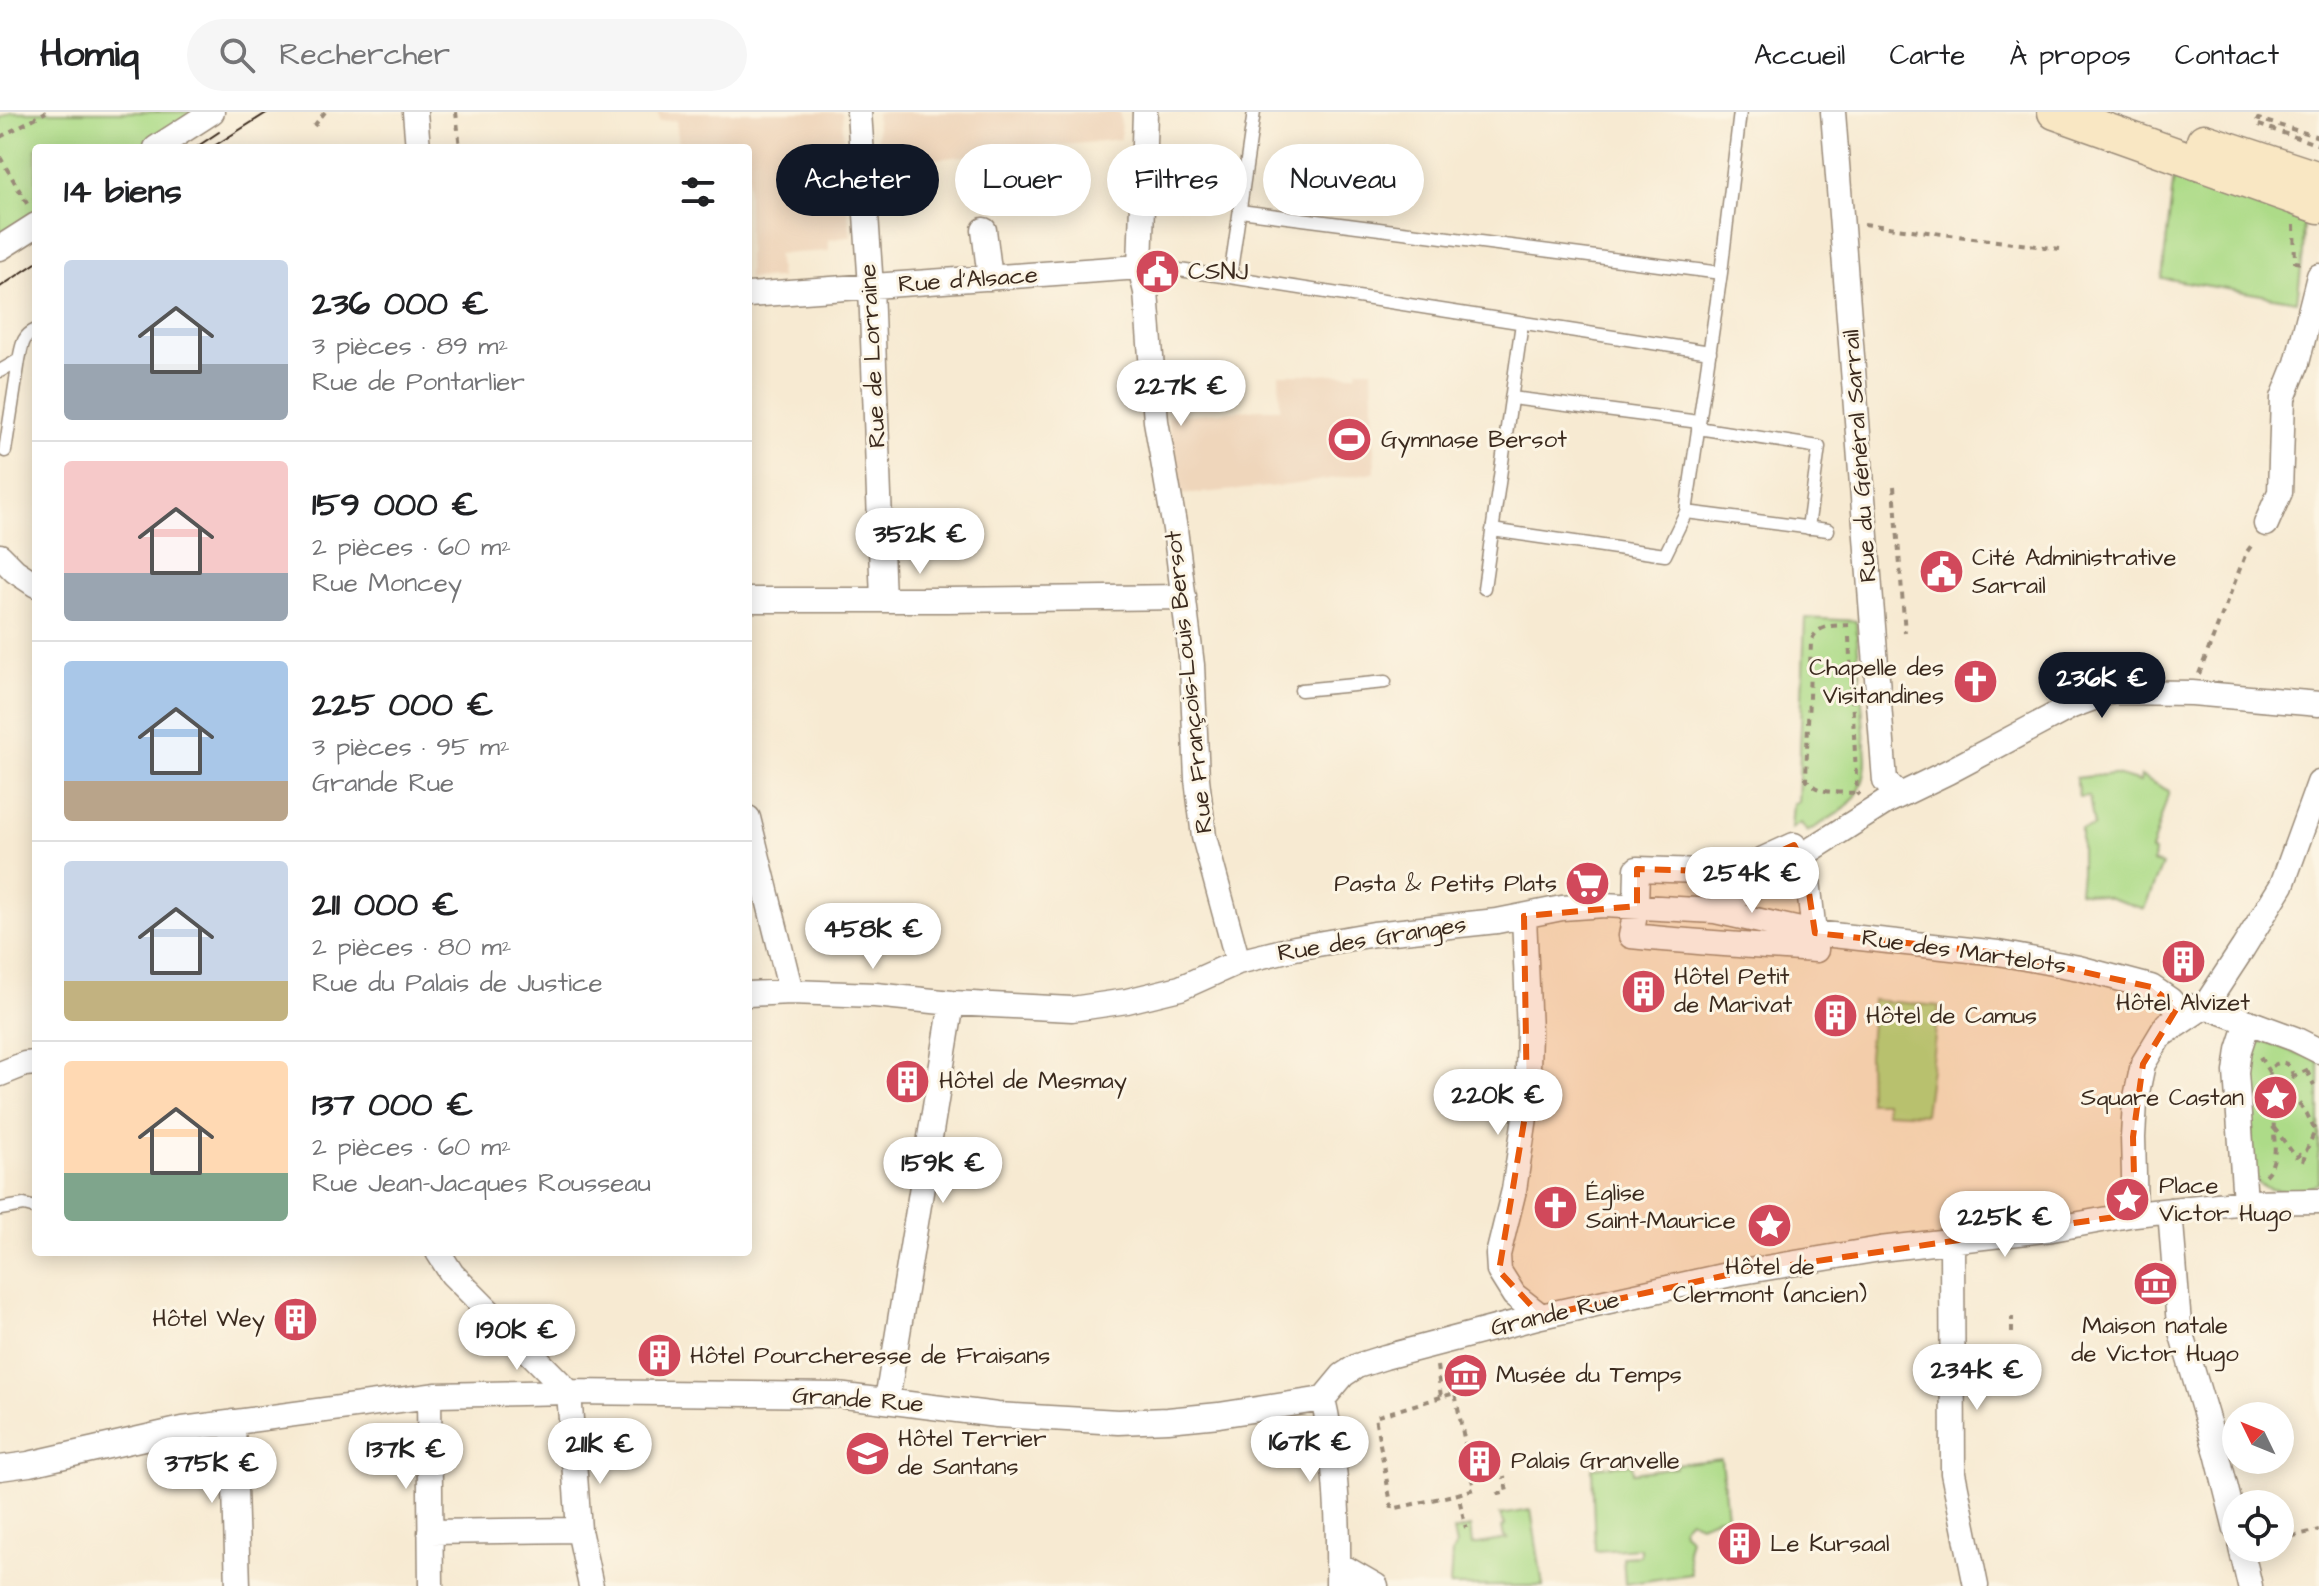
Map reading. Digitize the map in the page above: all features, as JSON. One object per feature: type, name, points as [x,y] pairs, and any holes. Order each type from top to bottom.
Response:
[{"type":"main road","points":[[2055,112],[2306,214]]},
{"type":"main road","points":[[2117,112],[2319,179]]},
{"type":"street","points":[[162,144],[212,112]]},
{"type":"street","points":[[415,112],[418,144]]},
{"type":"street","name":"Rue de Lorraine","points":[[859,112],[871,287],[883,600]]},
{"type":"street","name":"Rue François-Louis Bersot","points":[[1145,112],[1140,267],[1146,292],[1156,421],[1199,700],[1197,779],[1204,837],[1238,962]]},
{"type":"street","name":"Rue du Général Sarrail","points":[[1833,112],[1885,781],[1898,795]]},
{"type":"street","points":[[0,248],[32,221]]},
{"type":"street","points":[[984,230],[990,278]]},
{"type":"street","name":"Rue d'Alsace","points":[[752,295],[1140,267]]},
{"type":"street","points":[[2266,524],[2280,492],[2283,398],[2297,363],[2313,270]]},
{"type":"street","points":[[0,556],[32,582]]},
{"type":"street","points":[[752,600],[1184,597]]},
{"type":"street","points":[[1715,911],[1898,795],[2072,706],[2111,692],[2192,693],[2319,704]]},
{"type":"street","points":[[2160,1036],[2205,1006],[2282,885],[2319,783]]},
{"type":"street","points":[[752,834],[791,992]]},
{"type":"street","points":[[1794,845],[1807,872],[1816,950],[1631,936],[1636,906],[1637,869],[1735,872],[1794,845]]},
{"type":"street","points":[[1762,880],[1766,921]]},
{"type":"street","name":"Rue des Granges","points":[[752,994],[875,995],[952,1003],[1072,1009],[1127,1001],[1180,988],[1238,962],[1374,934],[1497,921],[1562,908],[1604,905],[1715,911]]},
{"type":"street","name":"Rue des Martelots","points":[[1715,911],[1814,933],[1987,951],[2079,968],[2151,987],[2177,1008]]},
{"type":"street","points":[[1524,916],[1529,1032],[1527,1104],[1514,1190],[1498,1263],[1506,1286],[1541,1316]]},
{"type":"street","points":[[887,1400],[952,1003]]},
{"type":"street","points":[[2135,1214],[2135,1102],[2143,1064],[2177,1008],[2205,1006],[2295,1039],[2313,1061]]},
{"type":"street","points":[[2245,1202],[2236,1072],[2248,1022]]},
{"type":"street","points":[[0,1074],[32,1063]]},
{"type":"street","name":"Grande Rue","points":[[0,1468],[183,1429],[429,1396],[758,1387],[997,1415],[1118,1422],[1219,1415],[1323,1399],[1343,1375],[1357,1366],[1541,1316],[1736,1273],[1826,1265],[1880,1249],[2052,1229],[2135,1214],[2245,1202],[2319,1201]]},
{"type":"street","points":[[2170,1210],[2179,1325],[2226,1490]]},
{"type":"street","points":[[1952,1242],[1953,1473],[1976,1586]]},
{"type":"street","points":[[441,1256],[452,1274],[569,1392],[579,1530],[591,1586]]},
{"type":"street","points":[[429,1396],[431,1586]]},
{"type":"street","points":[[1323,1399],[1330,1429],[1338,1575],[1376,1586]]},
{"type":"street","points":[[233,1422],[238,1586]]},
{"type":"street","points":[[430,1532],[579,1530]]},
{"type":"street","points":[[2244,1562],[2250,1586]]},
{"type":"lane","points":[[1247,162],[1254,112]]},
{"type":"lane","points":[[1492,530],[1665,555],[1686,512],[1721,273],[1740,112]]},
{"type":"lane","points":[[1247,212],[1721,273]]},
{"type":"lane","points":[[1230,277],[1239,216]]},
{"type":"lane","points":[[1140,267],[1230,277],[1710,352]]},
{"type":"lane","points":[[1484,588],[1522,323]]},
{"type":"lane","points":[[5,451],[22,341],[32,332]]},
{"type":"lane","points":[[0,371],[19,360]]},
{"type":"lane","points":[[1512,398],[1699,425],[1819,447],[1808,528]]},
{"type":"lane","points":[[1686,512],[1828,530]]},
{"type":"lane","points":[[1301,690],[1385,682]]},
{"type":"lane","points":[[0,1209],[32,1204]]},
{"type":"path","points":[[0,137],[46,112]]},
{"type":"path","points":[[314,126],[325,112]]},
{"type":"path","points":[[456,112],[460,144]]},
{"type":"path","points":[[2319,137],[2258,119],[2256,124],[2319,145]]},
{"type":"path","points":[[0,157],[32,215]]},
{"type":"path","points":[[2306,214],[2295,262],[2313,270]]},
{"type":"path","points":[[1853,222],[2060,249]]},
{"type":"path","points":[[1894,486],[1905,633]]},
{"type":"path","points":[[2194,687],[2246,553],[2266,524]]},
{"type":"path","points":[[1849,625],[1859,795],[1815,789],[1806,778],[1813,636],[1824,626],[1849,625],[1858,625]]},
{"type":"path","points":[[2313,1061],[2314,1085]]},
{"type":"path","points":[[2245,1202],[2271,1169],[2276,1151],[2274,1116],[2284,1086],[2293,1077],[2292,1069],[2280,1062],[2273,1065],[2269,1072],[2270,1079],[2275,1085],[2284,1086],[2307,1114],[2315,1131],[2303,1162]]},
{"type":"path","points":[[2274,1128],[2296,1157],[2306,1151]]},
{"type":"path","points":[[2012,1317],[2012,1333]]},
{"type":"path","points":[[1433,1344],[1441,1397]]},
{"type":"path","points":[[1455,1393],[1474,1489],[1392,1509],[1375,1417],[1441,1397],[1455,1393]]},
{"type":"path","points":[[1498,1492],[1507,1492],[1504,1477]]},
{"type":"path","points":[[1458,1494],[1466,1528]]},
{"type":"path","points":[[2294,1536],[2319,1530]]},
{"type":"highlighted area","points":[[1794,845],[1805,866],[1815,933],[1998,953],[2151,987],[2177,1008],[2143,1064],[2133,1137],[2135,1214],[1736,1273],[1541,1316],[1499,1271],[1527,1104],[1524,916],[1637,906],[1637,869],[1735,872]]},
{"type":"shaded area","points":[[658,112],[842,112],[844,144],[776,144],[776,216],[848,216],[851,236],[829,240],[829,251],[777,254],[780,278],[752,279],[752,144],[679,144],[676,120],[659,121]]},
{"type":"shaded area","points":[[876,112],[1120,112],[1121,139],[1074,144],[955,144],[955,157],[939,159],[939,144],[878,144]]},
{"type":"shaded area","points":[[1357,369],[1372,369],[1375,472],[1290,485],[1179,495],[1167,416],[1280,409],[1279,374],[1357,374]]},
{"type":"green space","points":[[11,112],[196,112],[148,144],[32,144],[32,220],[0,241],[0,118]]},
{"type":"green space","points":[[2175,167],[2304,214],[2297,301],[2162,278]]},
{"type":"green space","points":[[1805,618],[1856,621],[1866,758],[1861,785],[1849,804],[1807,832],[1801,823],[1791,829],[1793,803],[1798,802]]},
{"type":"green space","points":[[2113,774],[2140,782],[2141,776],[2169,791],[2151,851],[2154,852],[2153,862],[2162,865],[2144,909],[2079,891],[2081,829],[2094,827],[2089,796],[2079,797],[2076,778]]},
{"type":"green space","points":[[1873,1000],[1939,1006],[1925,1114],[1886,1112],[1885,1102],[1869,1102],[1868,1056]]},
{"type":"green space","name":"Square Castan","points":[[2265,1041],[2319,1061],[2319,1183],[2304,1189],[2276,1190],[2254,1179],[2247,1057],[2253,1046]]},
{"type":"green space","points":[[1721,1459],[1727,1516],[1700,1524],[1689,1519],[1682,1526],[1683,1532],[1690,1538],[1687,1550],[1691,1574],[1625,1584],[1623,1557],[1640,1556],[1640,1548],[1595,1551],[1592,1468],[1632,1464],[1633,1473]]},
{"type":"green space","points":[[1531,1510],[1543,1586],[1450,1586],[1452,1553],[1456,1546],[1453,1531],[1470,1527],[1472,1545],[1508,1539],[1504,1537],[1502,1527],[1505,1525],[1500,1515]]},
{"type":"tram line","points":[[217,144],[268,112]]},
{"type":"tram line","points":[[201,144],[219,132]]},
{"type":"tram line","points":[[0,287],[32,266]]},
{"type":"place","name":"CSNJ","points":[[1157,272]]},
{"type":"place","name":"Gymnase Bersot","points":[[1350,440]]},
{"type":"place","name":"Cité Administrative Sarrail","points":[[1941,572]]},
{"type":"place","name":"Chapelle des Visitandines","points":[[1975,682]]},
{"type":"place","name":"Pasta & Petits Plats","points":[[1588,884]]},
{"type":"place","name":"Hôtel Alvizet","points":[[2183,961]]},
{"type":"place","name":"Hôtel Petit de Marivat","points":[[1643,991]]},
{"type":"place","name":"Hôtel de Camus","points":[[1835,1016]]},
{"type":"place","name":"Hôtel de Mesmay","points":[[908,1081]]},
{"type":"place","name":"Square Castan","points":[[2275,1098]]},
{"type":"place","name":"Place Victor Hugo","points":[[2128,1200]]},
{"type":"place","name":"Église Saint-Maurice","points":[[1555,1207]]},
{"type":"place","name":"Hôtel de Clermont (ancien)","points":[[1770,1225]]},
{"type":"place","name":"Maison natale de Victor Hugo","points":[[2155,1284]]},
{"type":"place","name":"Hôtel Wey","points":[[296,1319]]},
{"type":"place","name":"Hôtel Pourcheresse de Fraisans","points":[[659,1356]]},
{"type":"place","name":"Musée du Temps","points":[[1465,1375]]},
{"type":"place","name":"Hôtel Terrier de Santans","points":[[867,1453]]},
{"type":"place","name":"Palais Granvelle","points":[[1480,1461]]},
{"type":"place","name":"Le Kursaal","points":[[1739,1544]]}]
